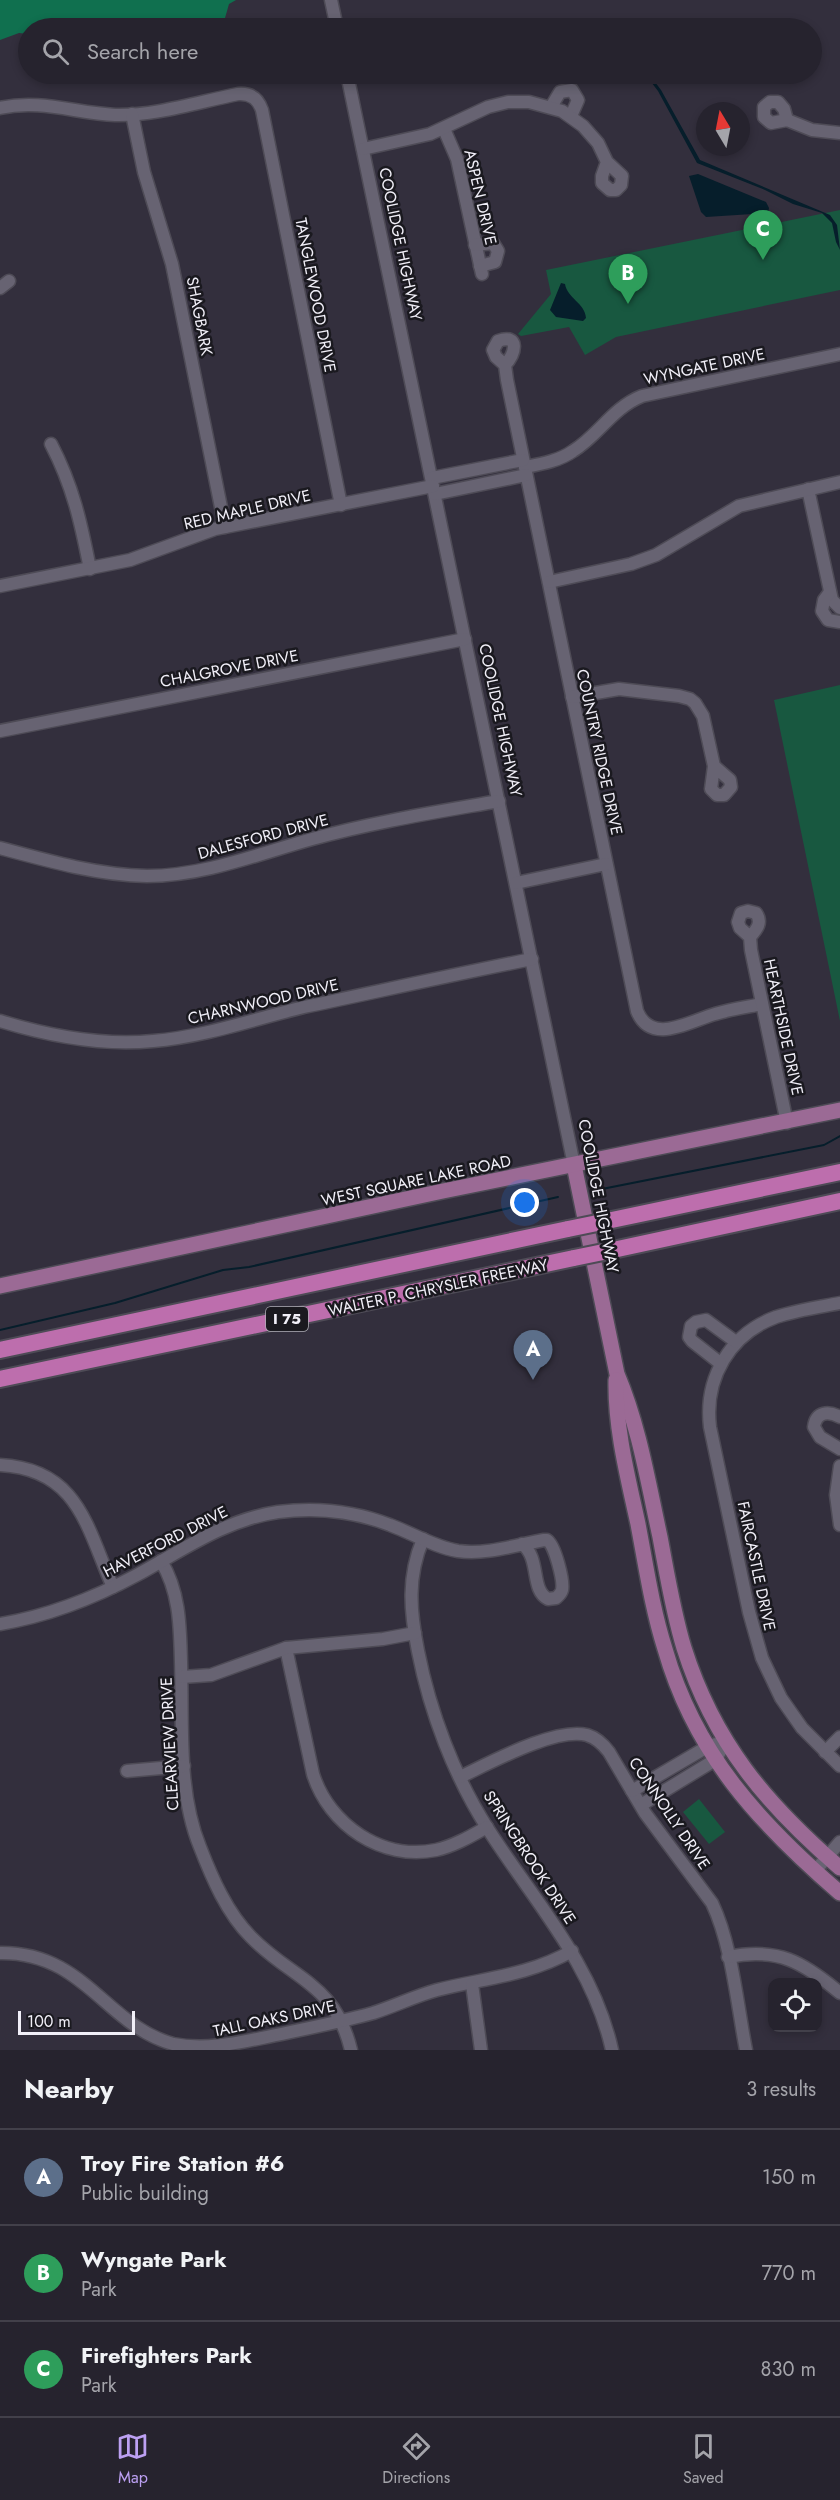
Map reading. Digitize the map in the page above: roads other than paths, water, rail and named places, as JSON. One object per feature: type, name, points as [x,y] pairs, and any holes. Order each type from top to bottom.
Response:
[{"type":"highway","name":"WALTER P. CHRYSLER FREEWAY","points":[[0,1350],[840,1172]]},
{"type":"highway","name":"WALTER P. CHRYSLER FREEWAY","points":[[0,1379],[840,1202]]},
{"type":"main road","name":"WEST SQUARE LAKE ROAD","points":[[0,1286],[574,1165],[787,1123],[840,1110]]},
{"type":"main road","name":"COOLIDGE HIGHWAY","points":[[574,1165],[616,1374],[616,1397],[625,1463],[659,1630],[678,1689],[711,1753],[759,1817],[840,1893]]},
{"type":"main road","name":"COOLIDGE HIGHWAY","points":[[616,1374],[625,1394],[644,1458],[684,1648],[699,1690],[726,1742],[761,1792],[840,1868]]},
{"type":"street","points":[[331,0],[335,18]]},
{"type":"street","name":"COOLIDGE HIGHWAY","points":[[349,84],[574,1165]]},
{"type":"street","points":[[551,107],[560,92],[572,90],[578,100],[571,116]]},
{"type":"street","name":"TANGLEWOOD DRIVE","points":[[132,114],[238,94],[252,96],[259,102],[340,505]]},
{"type":"street","points":[[363,149],[420,137],[444,129],[482,109],[519,101],[551,107],[571,116],[592,134],[607,162]]},
{"type":"street","points":[[0,108],[43,104],[102,114],[132,114]]},
{"type":"street","name":"SHAGBARK","points":[[132,114],[146,177],[172,264],[225,527]]},
{"type":"street","points":[[787,120],[812,130],[840,133]]},
{"type":"street","name":"ASPEN DRIVE","points":[[444,129],[457,159],[475,245],[481,270],[495,261],[498,251],[495,245],[490,243],[475,245]]},
{"type":"street","name":"WYNGATE DRIVE","points":[[433,486],[555,460],[574,451],[616,411],[642,396],[840,354]]},
{"type":"street","name":"COUNTRY RIDGE DRIVE","points":[[505,365],[637,1011],[644,1023],[654,1029],[668,1030],[719,1012],[762,1004]]},
{"type":"street","points":[[51,444],[65,471],[74,496],[90,569]]},
{"type":"street","points":[[549,582],[631,564],[676,545],[711,520],[739,506],[840,482]]},
{"type":"street","name":"RED MAPLE DRIVE","points":[[0,586],[142,557],[194,535],[225,527],[433,486]]},
{"type":"street","points":[[808,489],[830,592],[833,602],[840,608]]},
{"type":"street","points":[[830,592],[822,611],[828,620],[840,622]]},
{"type":"street","name":"CHALGROVE DRIVE","points":[[0,731],[465,639]]},
{"type":"street","points":[[572,697],[619,689],[690,699],[702,716],[714,766]]},
{"type":"street","name":"DALESFORD DRIVE","points":[[0,848],[90,870],[130,875],[158,875],[224,865],[336,833],[499,801]]},
{"type":"street","points":[[516,883],[606,864]]},
{"type":"street","name":"HEARTHSIDE DRIVE","points":[[750,938],[787,1123]]},
{"type":"street","name":"CHARNWOOD DRIVE","points":[[0,1021],[40,1032],[90,1040],[159,1041],[199,1034],[294,1010],[532,958]]},
{"type":"street","name":"FAIRCASTLE DRIVE","points":[[840,1303],[778,1317],[759,1325],[732,1347],[720,1363],[710,1397],[709,1417],[755,1635],[762,1658],[781,1698],[802,1728],[840,1766]]},
{"type":"street","points":[[720,1363],[692,1341],[689,1337],[691,1326],[696,1322],[706,1320],[732,1347]]},
{"type":"street","points":[[840,1418],[830,1413],[822,1414],[816,1419],[814,1427],[817,1435],[840,1449]]},
{"type":"street","points":[[0,1465],[31,1471],[65,1492],[84,1516],[114,1587]]},
{"type":"street","points":[[840,1466],[836,1495],[840,1525]]},
{"type":"street","name":"HAVERFORD DRIVE","points":[[0,1624],[48,1613],[114,1587],[200,1538],[235,1522],[289,1511],[320,1510],[353,1514],[389,1524],[447,1548],[473,1552],[543,1540],[552,1544],[562,1585],[561,1592],[556,1598],[548,1599],[542,1596],[532,1555],[522,1544]]},
{"type":"street","name":"SPRINGBROOK DRIVE","points":[[423,1539],[415,1562],[410,1589],[415,1633],[429,1696],[460,1777],[487,1827],[532,1896],[572,1951],[597,2000],[612,2050]]},
{"type":"street","name":"CLEARVIEW DRIVE","points":[[161,1561],[171,1580],[179,1611],[184,1766],[188,1807],[195,1835],[229,1909],[259,1945],[322,1993],[341,2021],[351,2050]]},
{"type":"street","points":[[182,1677],[211,1675],[286,1648],[383,1639],[415,1633]]},
{"type":"street","points":[[286,1648],[315,1782],[326,1802],[349,1827],[366,1839],[382,1846],[398,1850],[420,1851],[447,1846],[487,1827]]},
{"type":"street","name":"CONNOLLY DRIVE","points":[[460,1777],[535,1744],[580,1734],[596,1739],[604,1746],[641,1805],[712,1903],[718,1915],[746,2050]]},
{"type":"street","points":[[825,1752],[840,1737]]},
{"type":"street","points":[[641,1805],[726,1742]]},
{"type":"street","points":[[632,1791],[711,1753]]},
{"type":"street","points":[[127,1771],[184,1766]]},
{"type":"street","points":[[815,1871],[840,1842]]},
{"type":"street","name":"TALL OAKS DRIVE","points":[[0,1953],[34,1957],[64,1969],[147,2033],[172,2044],[197,2048],[217,2047],[376,2012],[438,1990],[527,1971],[572,1951]]},
{"type":"street","points":[[728,1957],[754,1953],[789,1959],[813,1971],[840,1994]]},
{"type":"street","points":[[472,1984],[481,2050]]},
{"type":"water","points":[[653,84],[656,84],[661,90],[700,160],[830,215],[837,225],[840,250],[832,223],[822,213],[793,204],[765,190],[697,163]]},
{"type":"water","points":[[698,174],[766,202],[769,208],[768,213],[706,217],[701,212],[689,176]]},
{"type":"water","points":[[561,283],[565,284],[569,293],[583,308],[586,318],[583,321],[556,317],[550,310]]},
{"type":"waterway","points":[[602,1189],[824,1145],[840,1136]]},
{"type":"waterway","points":[[0,1330],[115,1303],[223,1270],[249,1267],[558,1197]]},
{"type":"place","name":"Firefighters Park","points":[[763,260]]},
{"type":"place","name":"Wyngate Park","points":[[628,304]]},
{"type":"place","name":"Troy Fire Station #6","points":[[533,1380]]}]
